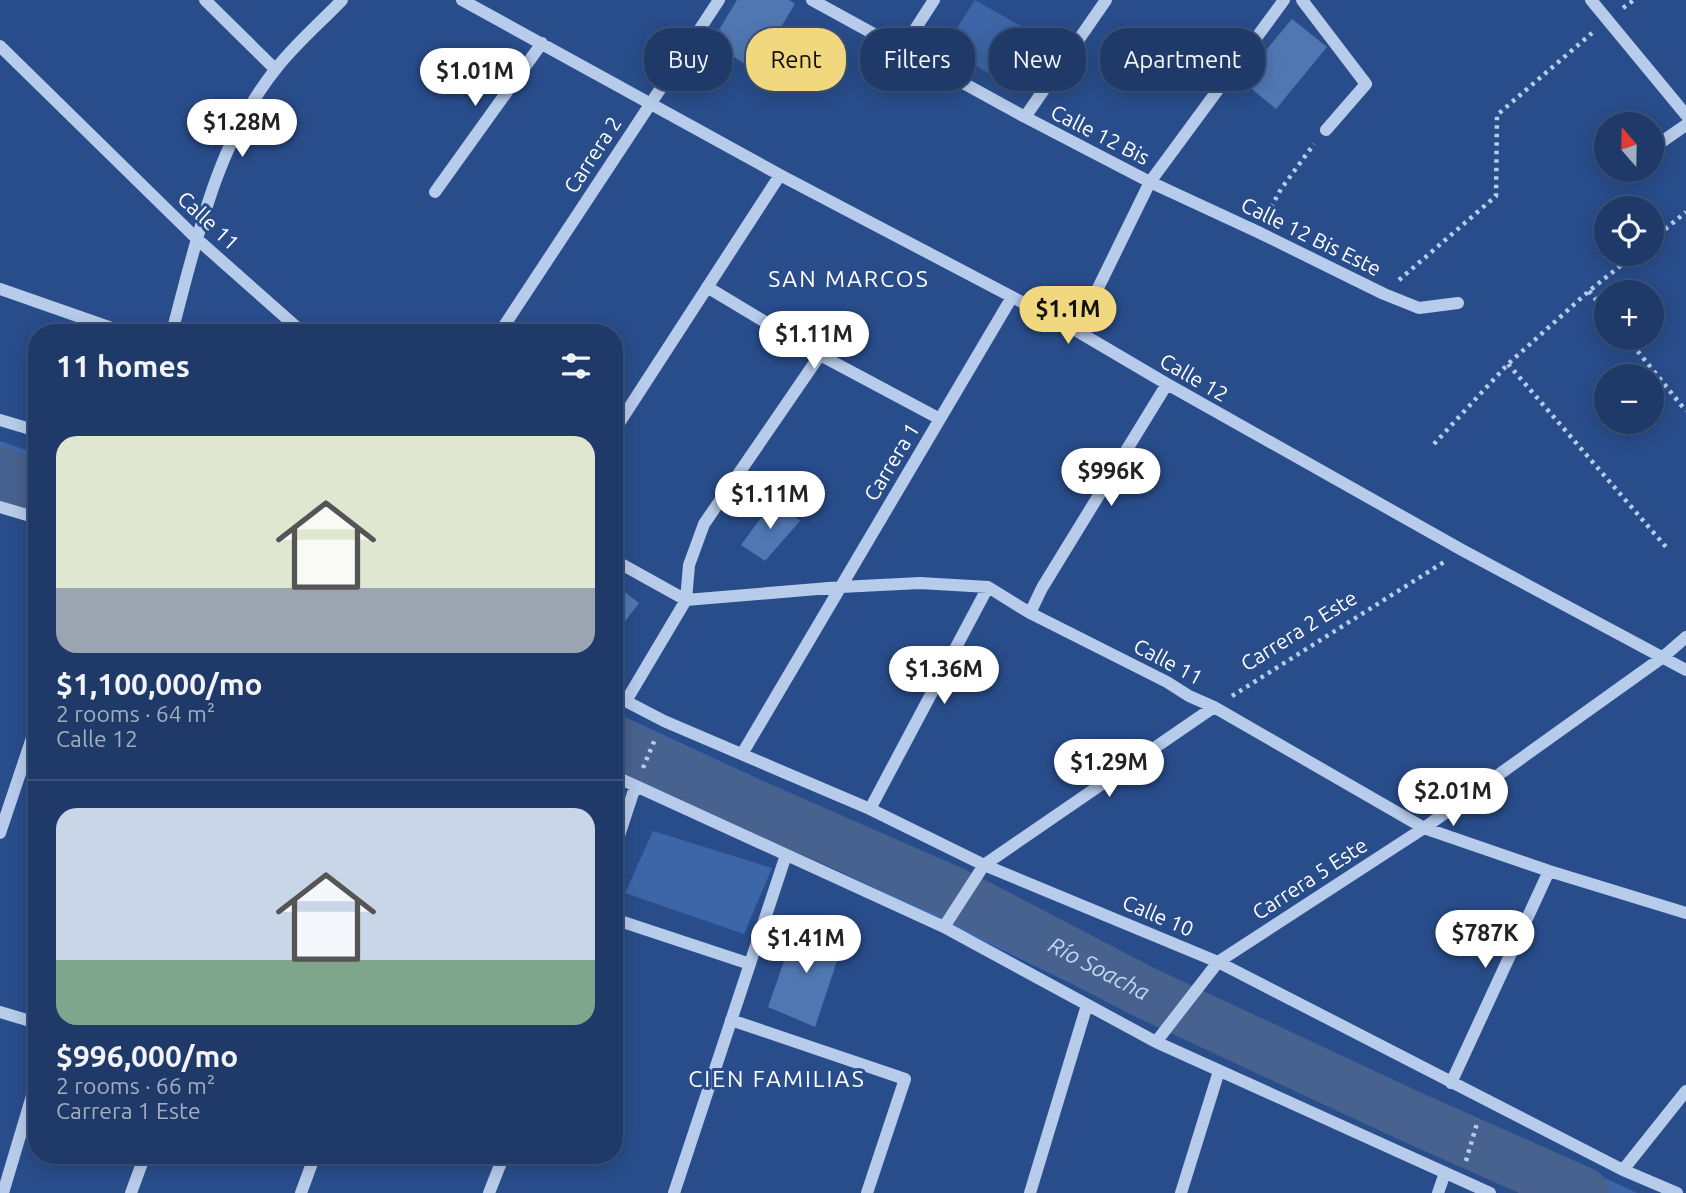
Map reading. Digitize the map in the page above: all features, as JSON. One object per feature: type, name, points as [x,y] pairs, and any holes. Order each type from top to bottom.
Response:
[{"type":"street","points":[[205,0],[275,69]]},
{"type":"street","points":[[174,324],[197,239],[226,153],[275,69],[342,0]]},
{"type":"street","name":"Calle 12","points":[[462,0],[780,175],[1077,331],[1462,550],[1686,670]]},
{"type":"street","name":"Carrera 2","points":[[505,324],[719,0]]},
{"type":"street","name":"Calle 12 Bis","points":[[812,0],[865,28]]},
{"type":"street","points":[[916,28],[934,0]]},
{"type":"street","points":[[1025,117],[1106,0]]},
{"type":"street","points":[[1077,331],[1150,182],[1284,0]]},
{"type":"street","points":[[1302,0],[1366,84],[1326,130]]},
{"type":"street","points":[[1591,0],[1686,115]]},
{"type":"street","points":[[435,192],[542,43]]},
{"type":"street","name":"Calle 11","points":[[0,46],[197,239],[293,324]]},
{"type":"street","name":"Calle 12 Bis","points":[[975,89],[1150,182]]},
{"type":"street","points":[[1664,140],[1686,125]]},
{"type":"street","points":[[623,417],[780,175]]},
{"type":"street","name":"Calle 12 Bis Este","points":[[1150,182],[1384,294],[1419,308],[1458,303]]},
{"type":"street","points":[[707,287],[820,355],[940,419]]},
{"type":"street","points":[[0,289],[100,324]]},
{"type":"street","name":"Carrera 1","points":[[742,754],[1012,297]]},
{"type":"street","points":[[623,694],[686,600],[689,565],[704,524],[820,355]]},
{"type":"street","points":[[1030,613],[1042,588],[1167,384]]},
{"type":"street","points":[[0,420],[28,428]]},
{"type":"street","points":[[0,507],[28,515]]},
{"type":"street","points":[[623,565],[686,600]]},
{"type":"street","name":"Calle 11","points":[[686,600],[920,583],[988,587],[1030,613],[1214,707],[1424,828],[1549,871],[1686,913]]},
{"type":"street","points":[[870,809],[988,587]]},
{"type":"street","name":"Carrera 5 Este","points":[[1218,962],[1424,828],[1686,637]]},
{"type":"street","name":"Calle 10","points":[[623,700],[664,721],[870,809],[982,867],[1218,962],[1623,1170],[1677,1193]]},
{"type":"street","points":[[946,924],[982,867],[1214,707]]},
{"type":"street","points":[[0,833],[28,750]]},
{"type":"street","points":[[623,778],[637,781],[786,855],[946,924],[1156,1042],[1490,1193]]},
{"type":"street","points":[[623,824],[637,781]]},
{"type":"street","points":[[674,1193],[786,855]]},
{"type":"street","points":[[1451,1083],[1549,871]]},
{"type":"street","points":[[623,922],[750,964]]},
{"type":"street","points":[[1156,1042],[1218,962]]},
{"type":"street","points":[[1030,1193],[1087,1005]]},
{"type":"street","points":[[0,1012],[28,1020]]},
{"type":"street","points":[[731,1020],[905,1079],[867,1193]]},
{"type":"street","points":[[1181,1193],[1219,1071]]},
{"type":"street","points":[[1623,1170],[1686,1091]]},
{"type":"street","points":[[3,1193],[28,1109]]},
{"type":"street","points":[[131,1193],[142,1164]]},
{"type":"street","points":[[301,1193],[312,1164]]},
{"type":"street","points":[[489,1193],[500,1164]]},
{"type":"street","points":[[1438,1193],[1445,1173]]},
{"type":"path","points":[[1384,294],[1496,196],[1497,115],[1607,20]]},
{"type":"path","points":[[1258,232],[1281,189],[1326,130]]},
{"type":"path","points":[[1664,230],[1686,212]]},
{"type":"path","points":[[1434,444],[1508,364],[1620,266]]},
{"type":"path","points":[[1589,291],[1594,297]]},
{"type":"path","points":[[1637,350],[1686,411]]},
{"type":"path","points":[[1508,364],[1666,547]]},
{"type":"path","name":"Carrera 2 Este","points":[[1214,707],[1462,550]]},
{"type":"path","points":[[637,781],[658,733]]},
{"type":"path","points":[[1468,1156],[1475,1133]]},
{"type":"shaded area","points":[[975,0],[1024,28],[989,28],[989,73],[975,66],[975,28],[957,28]]},
{"type":"shaded area","points":[[0,441],[28,451],[28,510],[0,499]]},
{"type":"shaded area","points":[[623,716],[974,879],[1206,994],[1637,1193],[1530,1193],[1169,1031],[623,766]]},
{"type":"shaded area","points":[[653,831],[772,868],[744,934],[625,893]]},
{"type":"building","points":[[737,0],[789,0],[795,4],[780,28],[746,28],[746,64],[732,56],[732,28],[720,28]]},
{"type":"building","points":[[1292,19],[1327,47],[1276,109],[1254,91],[1265,91],[1265,51]]},
{"type":"building","points":[[774,500],[800,521],[765,561],[741,545]]},
{"type":"building","points":[[623,591],[639,603],[623,624]]},
{"type":"building","points":[[797,924],[844,940],[815,1027],[768,1007]]},
{"type":"waterway","name":"Río Soacha","points":[[0,473],[28,483]]},
{"type":"waterway","name":"Río Soacha","points":[[623,745],[954,893],[1142,991],[1414,1118],[1583,1193]]},
{"type":"district","name":"SAN MARCOS","points":[[849,279]]},
{"type":"district","name":"CIEN FAMILIAS","points":[[777,1079]]}]
